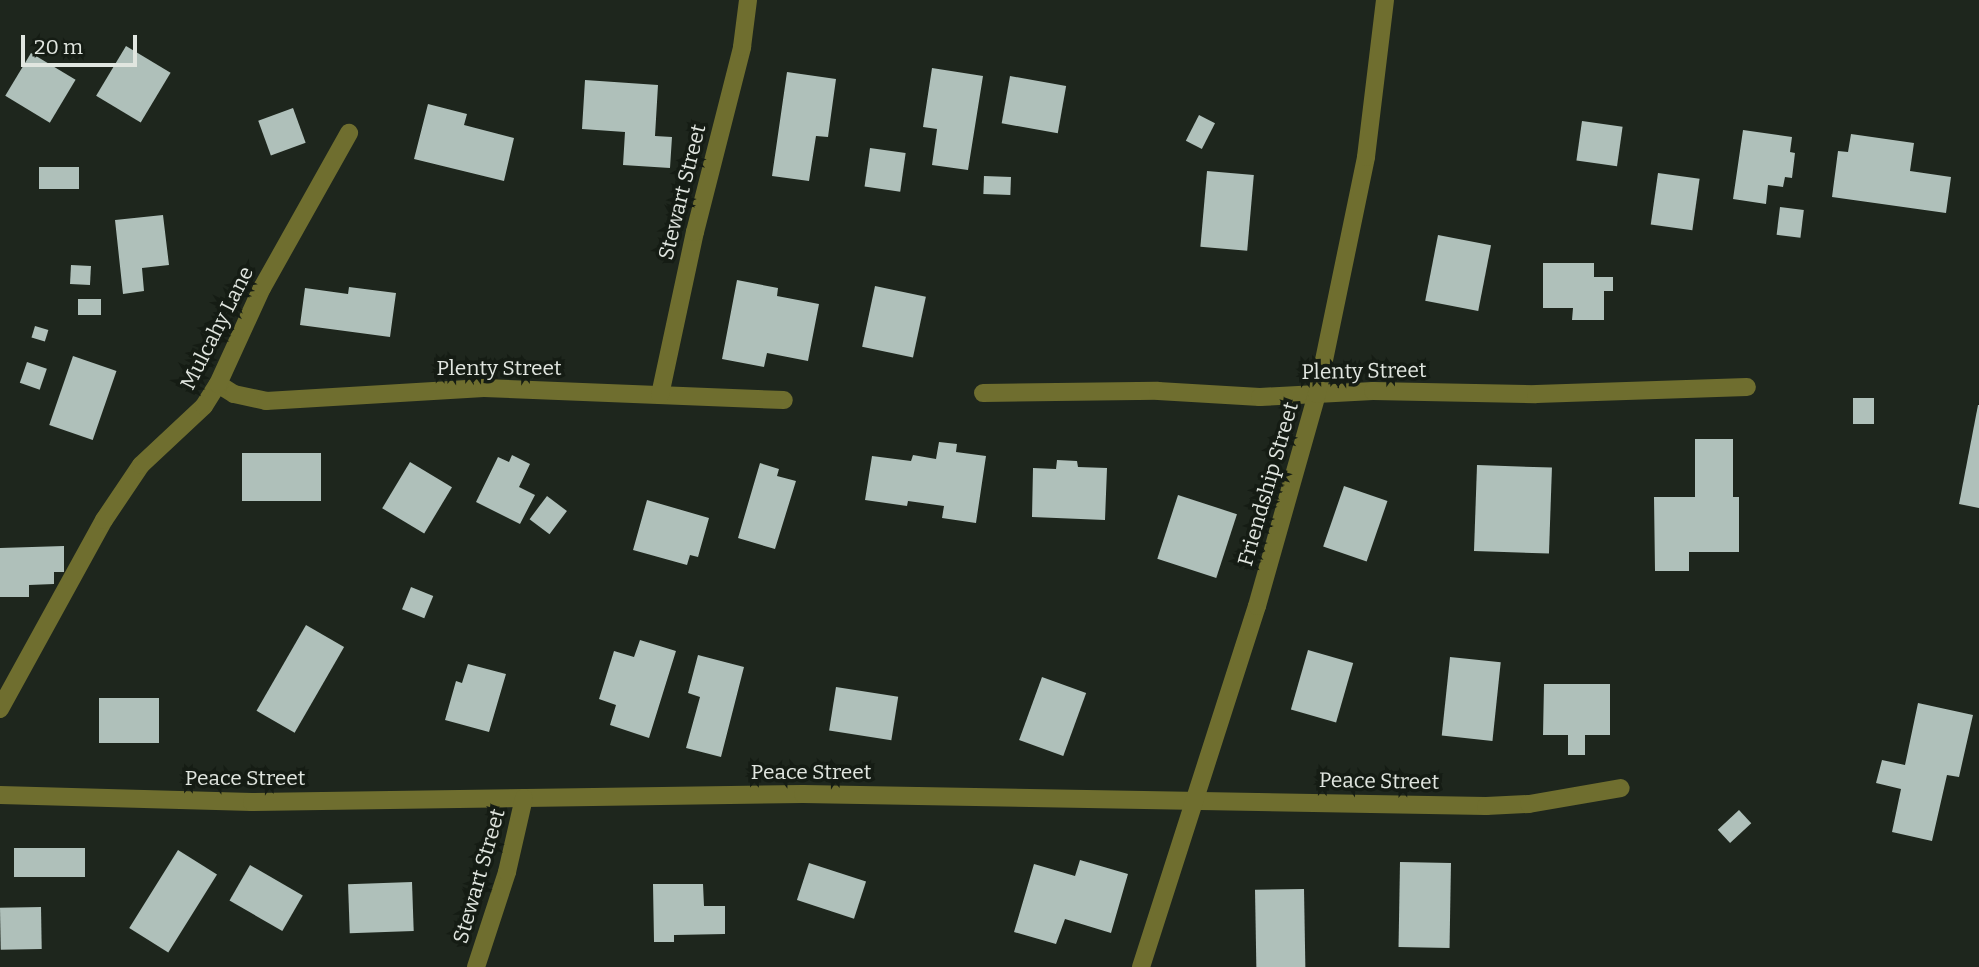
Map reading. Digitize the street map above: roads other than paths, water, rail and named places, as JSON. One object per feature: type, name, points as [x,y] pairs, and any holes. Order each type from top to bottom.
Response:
[{"type":"street","name":"Stewart Street","points":[[660,395],[689,254],[742,47],[748,0]]},
{"type":"street","name":"Friendship Street","points":[[1141,967],[1257,606],[1317,394],[1366,156],[1385,0]]},
{"type":"street","name":"Mulcahy Lane","points":[[0,709],[111,510],[141,465],[204,407],[218,384],[262,288],[349,133]]},
{"type":"street","name":"Plenty Street","points":[[218,384],[234,394],[266,401],[484,388],[784,400]]},
{"type":"street","name":"Plenty Street","points":[[983,393],[1158,391],[1261,397],[1373,391],[1536,394],[1747,387]]},
{"type":"street","name":"Peace Street","points":[[0,795],[252,802],[803,794],[1486,806],[1529,804],[1621,788]]},
{"type":"street","name":"Stewart Street","points":[[476,967],[507,872],[524,798]]}]
